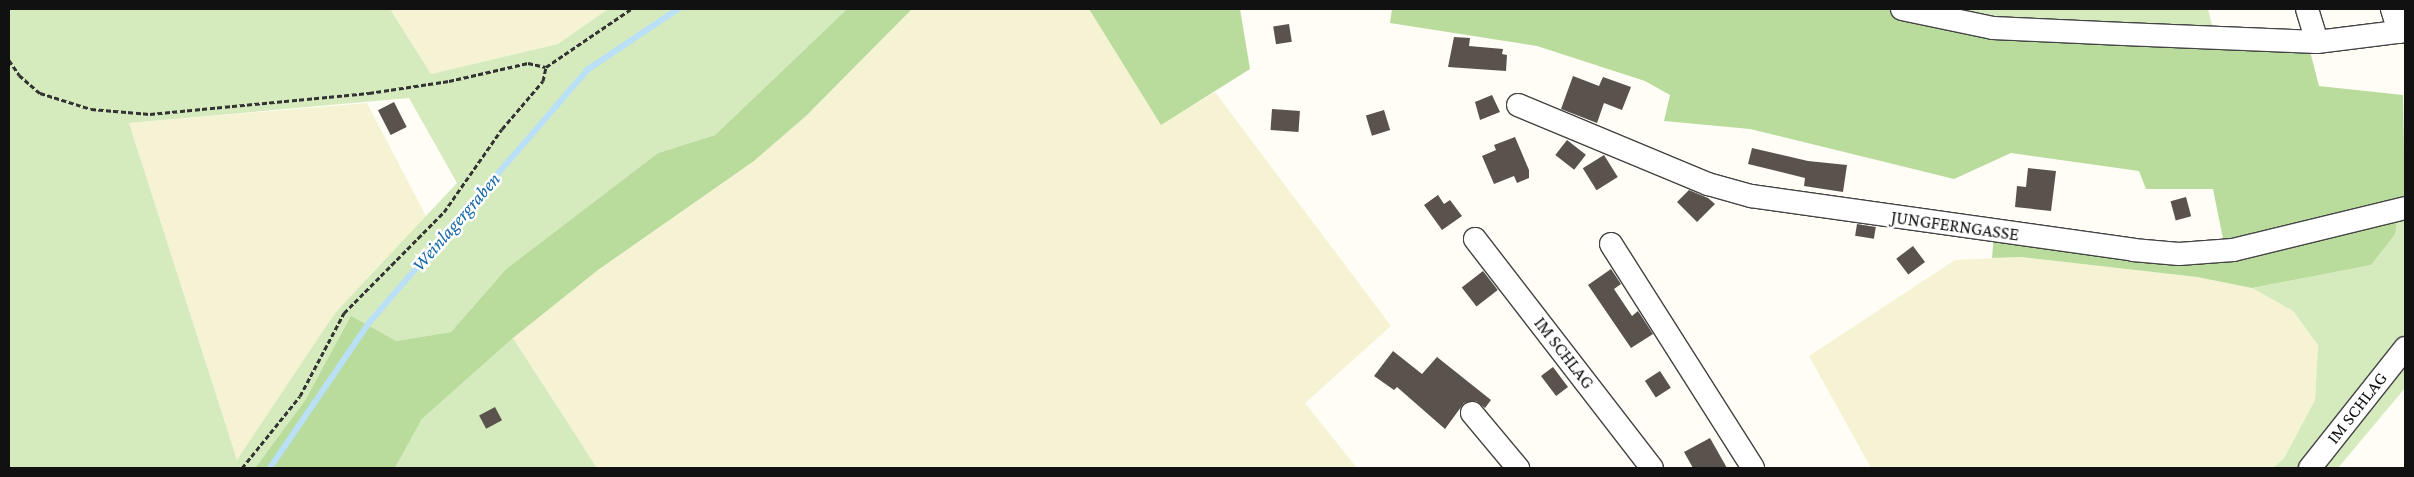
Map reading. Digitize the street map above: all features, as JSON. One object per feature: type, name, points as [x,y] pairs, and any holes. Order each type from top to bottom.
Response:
[{"type":"street","points":[[1902,9],[1993,28],[2317,42],[2402,31],[2392,9]]},
{"type":"street","points":[[2307,9],[2317,42]]},
{"type":"street","name":"JUNGFERNGASSE","points":[[1518,105],[1708,184],[1751,196],[2133,250],[2179,254],[2234,250],[2405,208]]},
{"type":"street","name":"IM SCHLAG","points":[[1475,240],[1652,468]]},
{"type":"street","points":[[1611,244],[1754,468]]},
{"type":"street","name":"IM SCHLAG","points":[[2310,468],[2405,348]]},
{"type":"street","points":[[1472,413],[1518,468]]},
{"type":"path","points":[[242,468],[300,396],[344,313],[444,212],[502,129],[543,81],[546,67],[631,9]]},
{"type":"path","points":[[9,60],[19,75],[40,93],[91,109],[150,114],[369,93],[449,81],[528,63],[546,67]]},
{"type":"shaded area","points":[[390,9],[608,9],[558,44],[431,74]]},
{"type":"shaded area","points":[[912,9],[1089,9],[1161,124],[1215,92],[1391,326],[1305,403],[1357,468],[597,468],[513,338],[598,270],[754,161],[806,116]]},
{"type":"shaded area","points":[[367,103],[427,218],[335,313],[237,460],[129,123]]},
{"type":"shaded area","points":[[2021,257],[2197,277],[2252,288],[2293,311],[2318,345],[2315,400],[2284,458],[2273,468],[1871,468],[1809,356],[1955,260]]},
{"type":"green space","points":[[9,9],[390,9],[431,74],[558,44],[608,9],[847,9],[715,135],[658,153],[506,269],[451,332],[396,341],[306,399],[255,468],[9,468]],"holes":[[[409,98],[457,183],[335,313],[237,460],[129,123]]]},
{"type":"green space","points":[[847,9],[912,9],[806,116],[754,161],[598,270],[513,338],[422,419],[395,468],[255,468],[306,399],[351,316],[396,341],[451,332],[506,269],[658,153],[715,135]]},
{"type":"green space","points":[[1089,9],[1240,9],[1250,69],[1161,125]]},
{"type":"green space","points":[[1392,9],[1953,9],[1996,17],[2305,32],[2319,86],[2403,95],[2405,200],[2399,203],[2395,234],[2371,265],[2252,288],[2197,277],[2021,257],[1992,258],[1994,233],[2226,254],[2213,189],[2146,189],[2139,171],[2011,153],[1954,179],[1750,129],[1664,121],[1670,95],[1645,81],[1537,46],[1390,23]]},
{"type":"green space","points":[[1953,9],[2208,9],[2213,29],[1996,17]]},
{"type":"green space","points":[[2405,200],[2405,388],[2338,468],[2273,468],[2284,458],[2315,400],[2318,345],[2293,311],[2252,288],[2371,265],[2399,203]]},
{"type":"green space","points":[[513,338],[597,468],[395,468],[422,419]]},
{"type":"building","points":[[1289,24],[1292,42],[1276,44],[1273,27]]},
{"type":"building","points":[[1454,37],[1470,38],[1469,46],[1503,49],[1502,54],[1507,55],[1506,71],[1448,67]]},
{"type":"building","points":[[1573,76],[1599,86],[1603,77],[1631,87],[1622,110],[1604,103],[1597,123],[1561,109]]},
{"type":"building","points":[[1492,95],[1500,112],[1480,120],[1475,102]]},
{"type":"building","points":[[394,102],[407,127],[391,135],[378,110]]},
{"type":"building","points":[[1272,109],[1300,111],[1298,132],[1271,130]]},
{"type":"building","points":[[1384,110],[1390,130],[1372,136],[1366,116]]},
{"type":"building","points":[[1515,137],[1529,170],[1529,178],[1517,183],[1514,176],[1494,184],[1482,156],[1496,150],[1494,145]]},
{"type":"building","points":[[1567,140],[1586,155],[1574,170],[1555,155]]},
{"type":"building","points":[[1752,148],[1808,161],[1847,165],[1843,192],[1804,186],[1805,178],[1748,164]]},
{"type":"building","points":[[1604,155],[1618,177],[1597,190],[1583,168]]},
{"type":"building","points":[[2028,168],[2056,171],[2051,211],[2015,207],[2017,186],[2026,187]]},
{"type":"building","points":[[1689,190],[1708,198],[1715,204],[1697,222],[1677,202]]},
{"type":"building","points":[[1438,195],[1444,204],[1450,200],[1462,216],[1442,230],[1424,205]]},
{"type":"building","points":[[2186,197],[2191,216],[2176,220],[2171,201]]},
{"type":"building","points":[[1857,224],[1876,227],[1874,239],[1855,236]]},
{"type":"building","points":[[1913,246],[1925,262],[1908,275],[1896,259]]},
{"type":"building","points":[[1611,269],[1621,284],[1614,289],[1632,316],[1638,311],[1653,334],[1631,348],[1588,285]]},
{"type":"building","points":[[1483,271],[1498,290],[1476,307],[1462,288]]},
{"type":"building","points":[[1393,351],[1422,374],[1437,357],[1491,400],[1485,408],[1476,401],[1464,403],[1445,429],[1397,387],[1394,390],[1374,376]]},
{"type":"building","points":[[1553,367],[1568,387],[1556,396],[1541,376]]},
{"type":"building","points":[[1660,371],[1671,388],[1656,398],[1645,381]]},
{"type":"building","points":[[495,407],[502,420],[486,429],[479,415]]},
{"type":"building","points":[[1710,438],[1727,468],[1693,468],[1684,452]]},
{"type":"waterway","name":"Weinlagergraben","points":[[270,468],[369,323],[587,70],[678,9]]}]
